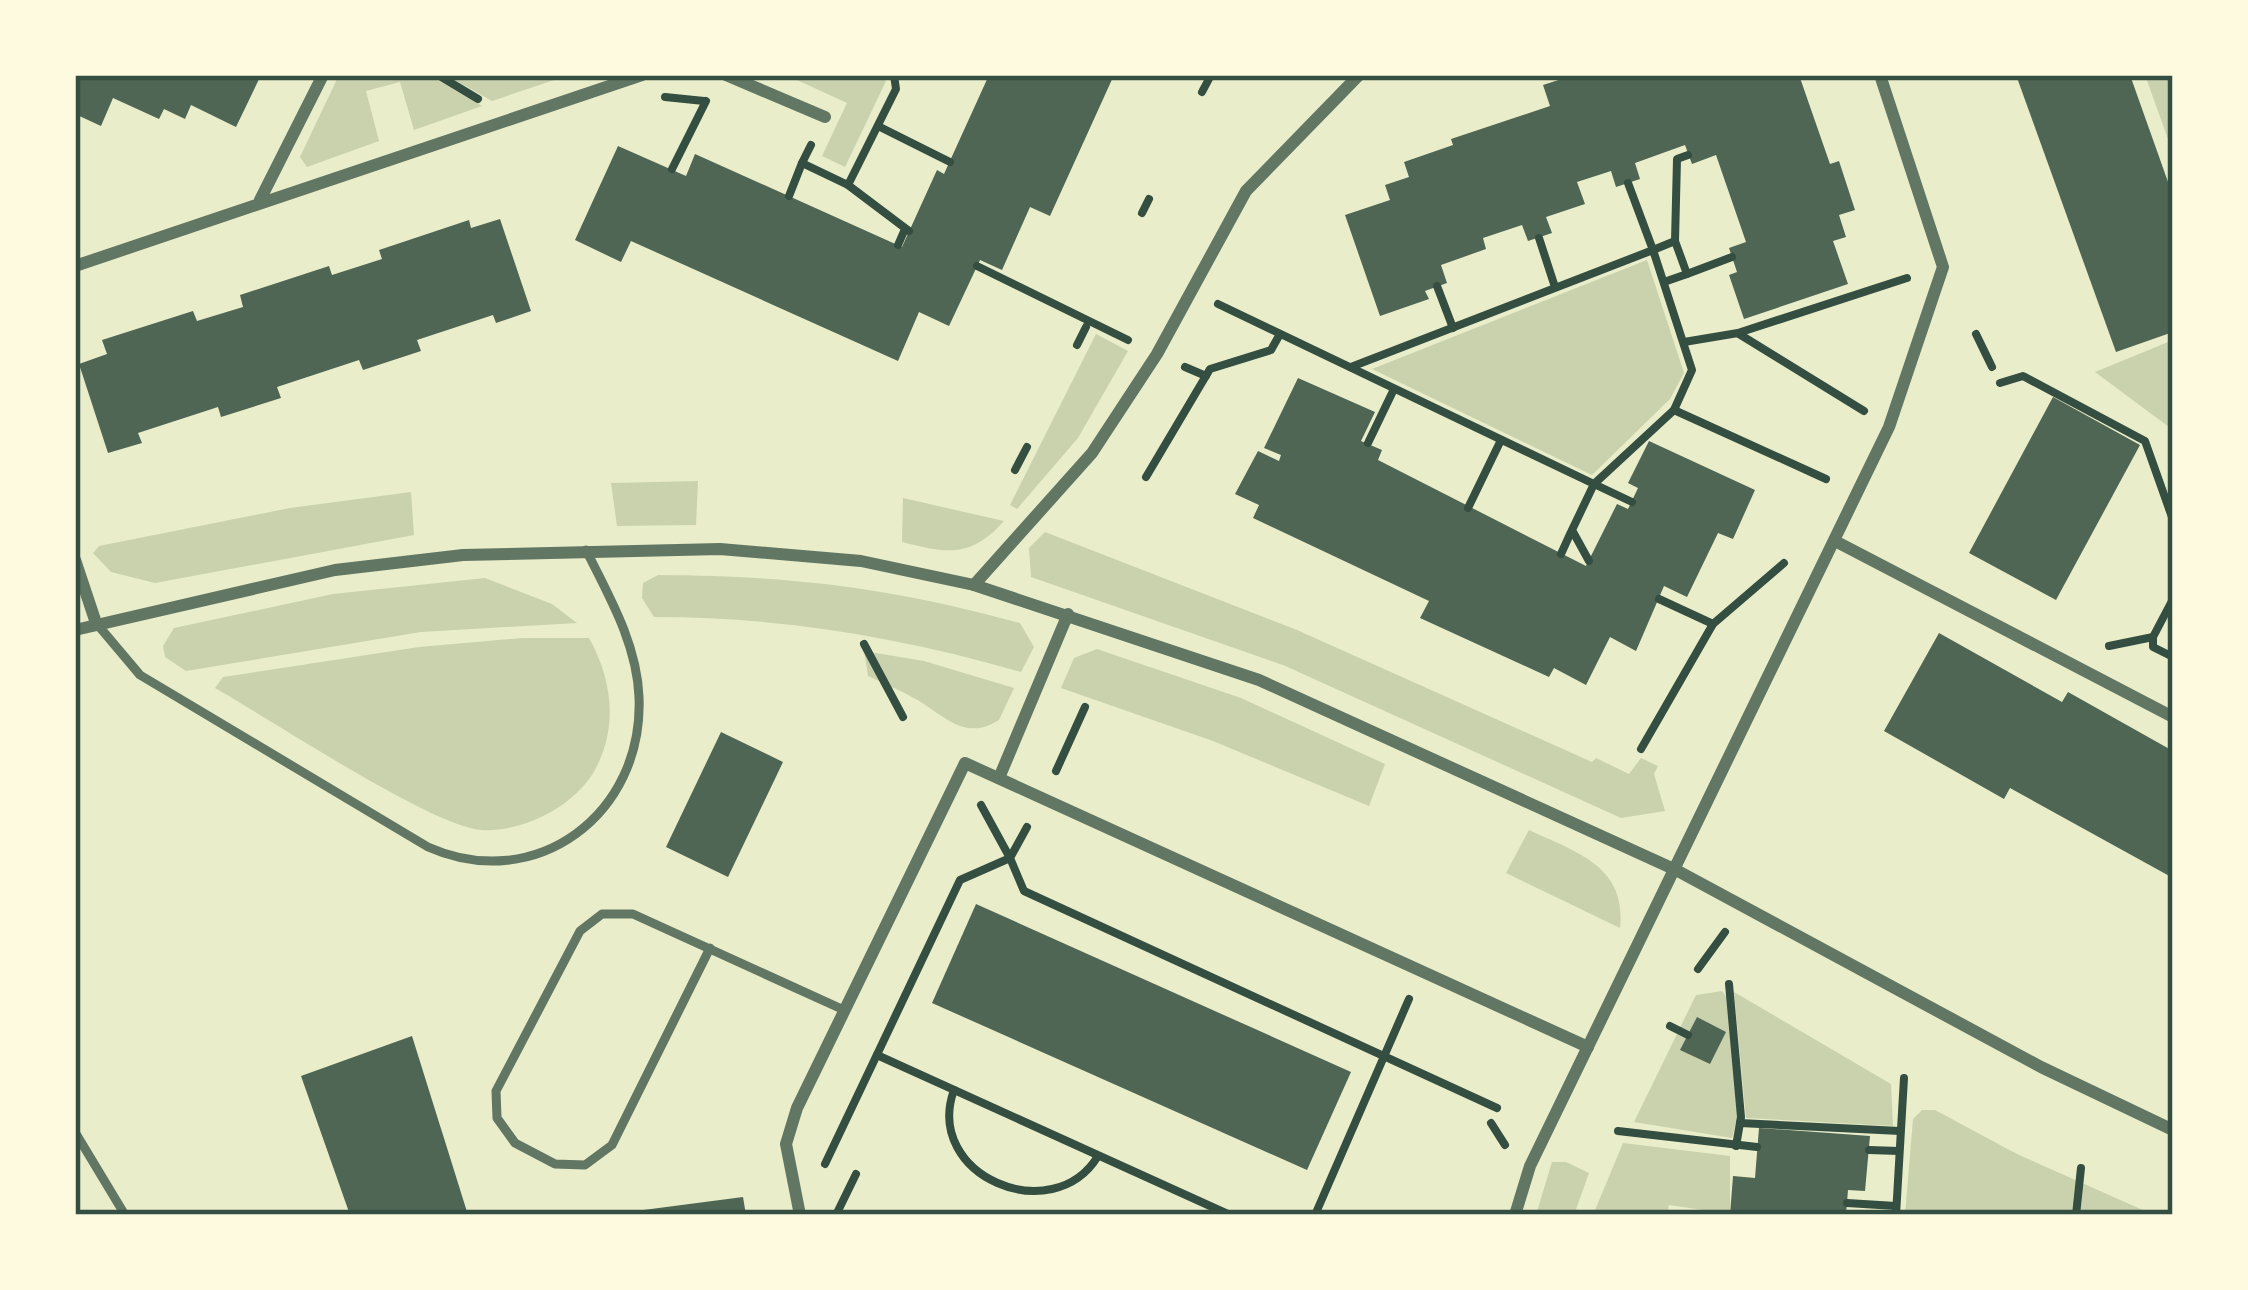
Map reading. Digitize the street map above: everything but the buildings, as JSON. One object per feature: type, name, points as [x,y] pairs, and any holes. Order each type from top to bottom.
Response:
[{"type":"street","points":[[260,200],[323,75]]},
{"type":"street","points":[[75,266],[642,75]]},
{"type":"street","points":[[726,75],[825,117]]},
{"type":"street","points":[[974,585],[1092,453],[1192,291],[1246,191],[1359,75]]},
{"type":"street","points":[[1515,1215],[1530,1166],[1889,427],[1942,267],[1880,75]]},
{"type":"street","points":[[1835,541],[2173,717]]},
{"type":"street","points":[[75,630],[334,570],[463,555],[720,549],[861,561],[974,585],[1259,680],[1676,870],[2042,1067],[2173,1130]]},
{"type":"street","points":[[75,560],[96,623]]},
{"type":"street","points":[[999,778],[1068,614]]},
{"type":"street","points":[[800,1215],[786,1144],[797,1108],[964,763],[1588,1047]]},
{"type":"lane","points":[[96,623],[140,675],[428,848],[456,860],[514,860],[568,843],[593,825],[625,780],[633,751],[639,697],[625,630],[586,550]]},
{"type":"lane","points":[[710,948],[612,1145],[585,1165],[555,1164],[515,1143],[497,1118],[496,1091],[580,931],[602,914],[633,914],[710,948],[844,1010]]},
{"type":"lane","points":[[75,1132],[124,1215]]},
{"type":"path","points":[[848,185],[896,88],[894,75]]},
{"type":"path","points":[[1202,92],[1211,75]]},
{"type":"path","points":[[662,97],[706,101],[727,110]]},
{"type":"path","points":[[671,170],[706,101]]},
{"type":"path","points":[[878,126],[950,162]]},
{"type":"path","points":[[789,196],[812,145],[790,136]]},
{"type":"path","points":[[1687,274],[1675,241],[1677,159],[1688,155]]},
{"type":"path","points":[[802,163],[848,185],[907,230],[898,245]]},
{"type":"path","points":[[1561,554],[1594,484],[1674,410],[1692,370],[1628,182]]},
{"type":"path","points":[[1142,213],[1150,199]]},
{"type":"path","points":[[1539,238],[1556,288]]},
{"type":"path","points":[[1351,368],[1675,241]]},
{"type":"path","points":[[1664,282],[1732,257]]},
{"type":"path","points":[[977,266],[1121,336]]},
{"type":"path","points":[[1684,342],[1738,333],[1942,267]]},
{"type":"path","points":[[1437,286],[1453,328]]},
{"type":"path","points":[[1192,291],[1632,502]]},
{"type":"path","points":[[1077,345],[1086,327]]},
{"type":"path","points":[[1738,333],[1889,427]]},
{"type":"path","points":[[1147,477],[1210,369],[1271,350],[1280,334]]},
{"type":"path","points":[[1976,334],[1992,367]]},
{"type":"path","points":[[2000,383],[2023,376],[2145,440],[2173,520]]},
{"type":"path","points":[[1368,443],[1394,389]]},
{"type":"path","points":[[1674,410],[1857,494]]},
{"type":"path","points":[[1468,508],[1501,440]]},
{"type":"path","points":[[1015,470],[1027,447]]},
{"type":"path","points":[[1817,499],[1826,479]]},
{"type":"path","points":[[1572,530],[1589,561]]},
{"type":"path","points":[[1641,749],[1713,624],[1790,558]]},
{"type":"path","points":[[1659,599],[1713,624]]},
{"type":"path","points":[[2173,599],[2153,638],[2153,647],[2173,657]]},
{"type":"path","points":[[2056,656],[2153,638]]},
{"type":"path","points":[[864,644],[903,717]]},
{"type":"path","points":[[817,1182],[960,880],[1010,858],[1044,798],[1085,707]]},
{"type":"path","points":[[1010,858],[1024,891],[1497,1108]]},
{"type":"path","points":[[1698,969],[1729,927]]},
{"type":"path","points":[[1315,1215],[1421,970]]},
{"type":"path","points":[[1729,984],[1740,1123],[1736,1146]]},
{"type":"path","points":[[1670,1026],[1688,1035]]},
{"type":"path","points":[[877,1055],[1230,1215]]},
{"type":"path","points":[[1846,1203],[1896,1210],[1904,1078]]},
{"type":"path","points":[[954,1090],[951,1128],[962,1159],[994,1185],[1042,1192],[1080,1180],[1098,1156]]},
{"type":"path","points":[[1740,1123],[1900,1131]]},
{"type":"path","points":[[1618,1131],[1757,1147]]},
{"type":"path","points":[[1869,1150],[1899,1151]]},
{"type":"path","points":[[2076,1215],[2081,1168]]},
{"type":"path","points":[[823,1199],[833,1215],[856,1174]]},
{"type":"green space","points":[[339,75],[429,75],[482,106],[414,130],[400,82],[366,91],[379,141],[307,167],[300,157]]},
{"type":"green space","points":[[446,75],[569,75],[492,101]]},
{"type":"green space","points":[[786,75],[874,75],[886,81],[845,167],[822,156],[847,103]]},
{"type":"green space","points":[[2145,75],[2173,75],[2173,153]]},
{"type":"green space","points":[[1647,260],[1684,373],[1670,399],[1592,475],[1372,369]]},
{"type":"green space","points":[[1096,334],[1128,351],[1078,438],[1017,509],[1010,505]]},
{"type":"green space","points":[[2173,340],[2173,430],[2095,372]]},
{"type":"green space","points":[[698,481],[696,525],[617,526],[611,483]]},
{"type":"green space","points":[[411,492],[414,535],[155,583],[111,572],[93,553],[99,546],[290,508]]},
{"type":"green space","points":[[903,498],[1004,521],[969,547],[918,546],[902,542]]},
{"type":"green space","points":[[1045,532],[1297,630],[1592,762],[1596,758],[1629,774],[1641,758],[1658,766],[1654,774],[1665,811],[1621,818],[1283,665],[1031,577],[1029,548]]},
{"type":"green space","points":[[658,575],[798,581],[927,600],[1020,623],[1034,647],[1021,672],[840,631],[654,617],[642,598],[643,583]]},
{"type":"green space","points":[[485,578],[552,604],[577,623],[421,632],[186,671],[165,657],[163,646],[174,628],[333,594]]},
{"type":"green space","points":[[589,638],[603,670],[610,719],[596,768],[576,794],[547,814],[497,830],[457,824],[426,810],[215,688],[223,677],[419,647]]},
{"type":"green space","points":[[1097,649],[1241,698],[1385,764],[1369,806],[1213,741],[1061,688],[1074,658]]},
{"type":"green space","points":[[864,651],[924,661],[1014,688],[999,720],[964,727],[868,676]]},
{"type":"green space","points":[[1529,830],[1580,854],[1607,876],[1620,907],[1620,928],[1506,873]]},
{"type":"green space","points":[[1722,991],[1728,999],[1738,1115],[1732,1138],[1634,1122],[1696,995]]},
{"type":"green space","points":[[1734,992],[1891,1084],[1893,1126],[1746,1118]]},
{"type":"green space","points":[[1922,1110],[1935,1110],[2017,1154],[2154,1215],[1905,1215],[1913,1119]]},
{"type":"green space","points":[[1623,1143],[1730,1156],[1730,1214],[1669,1205],[1667,1215],[1593,1215]]},
{"type":"green space","points":[[1552,1162],[1566,1162],[1589,1173],[1574,1215],[1536,1215]]}]
